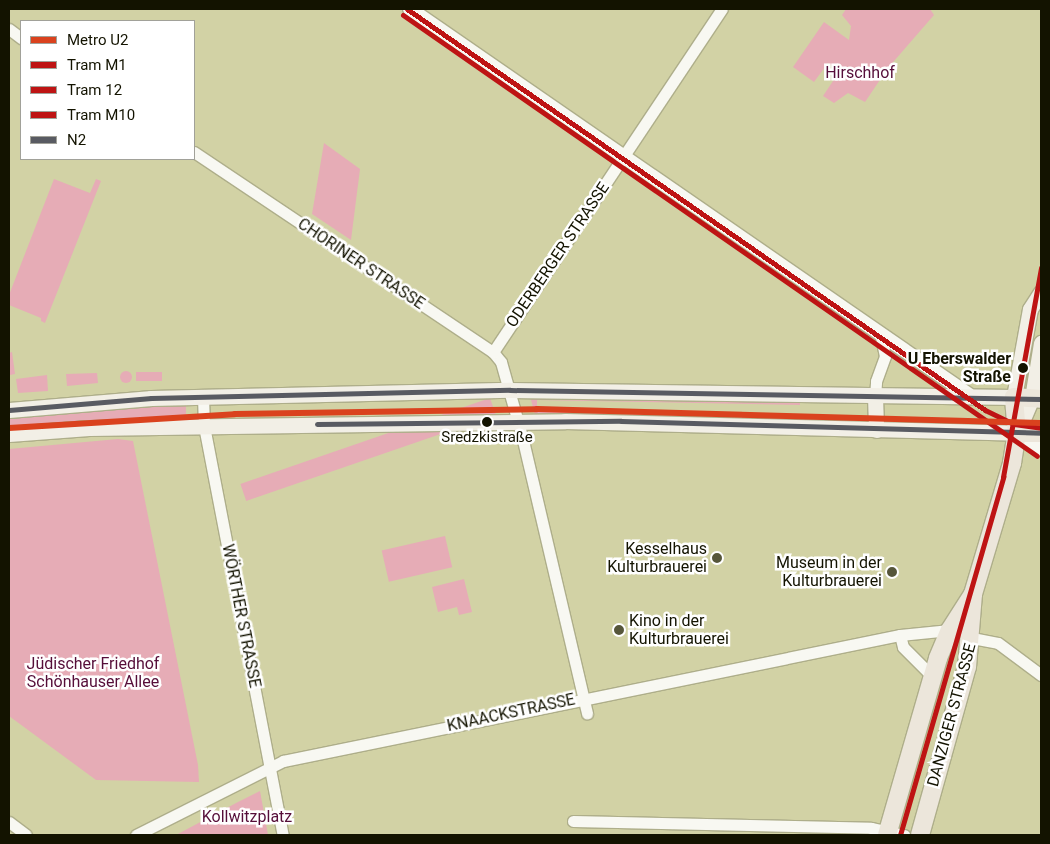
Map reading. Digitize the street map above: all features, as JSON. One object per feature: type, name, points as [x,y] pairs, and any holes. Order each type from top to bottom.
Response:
[{"type":"main road","points":[[1014,398],[1030,309],[1041,292]]},
{"type":"main road","points":[[1017,433],[1037,398],[1041,343]]},
{"type":"main road","points":[[9,410],[203,397],[510,390],[1037,398]]},
{"type":"main road","points":[[875,397],[876,430]]},
{"type":"main road","name":"DANZIGER STRASSE","points":[[920,835],[968,667],[972,638],[974,594],[1008,481],[1017,433],[1014,398]]},
{"type":"main road","points":[[9,434],[88,428],[518,422],[621,422],[1041,433]]},
{"type":"main road","name":"DANZIGER STRASSE","points":[[893,834],[932,676],[950,630],[974,594]]},
{"type":"street","points":[[410,9],[969,396]]},
{"type":"street","name":"ODERBERGER STRASSE","points":[[494,352],[722,9]]},
{"type":"street","points":[[9,29],[20,37]]},
{"type":"street","name":"CHORINER STRASSE","points":[[195,153],[494,352]]},
{"type":"street","points":[[875,397],[876,381],[885,356],[880,333]]},
{"type":"street","points":[[494,352],[501,362],[510,390],[586,698],[587,714]]},
{"type":"street","name":"WÖRTHER STRASSE","points":[[203,397],[204,426],[284,835]]},
{"type":"street","points":[[1017,433],[1041,449]]},
{"type":"street","name":"KNAACKSTRASSE","points":[[136,835],[270,766],[586,698],[900,635],[950,630]]},
{"type":"street","points":[[900,635],[903,647],[932,676]]},
{"type":"street","points":[[972,638],[998,643],[1041,675]]},
{"type":"street","points":[[573,821],[893,834]]},
{"type":"street","points":[[9,822],[26,835]]},
{"type":"green space","name":"Hirschhof","points":[[846,9],[930,9],[934,15],[888,68],[865,102],[848,93],[834,103],[823,96],[839,72],[828,63],[814,82],[793,67],[824,22],[849,40],[851,26],[842,15]]},
{"type":"green space","points":[[324,143],[360,169],[351,240],[312,214]]},
{"type":"green space","points":[[54,179],[90,193],[96,179],[101,181],[45,323],[41,321],[41,318],[9,305],[9,295]]},
{"type":"green space","points":[[12,352],[15,374],[10,375],[9,353]]},
{"type":"green space","points":[[128,371],[131,372],[131,382],[124,383],[121,382],[120,375],[121,372]]},
{"type":"green space","points":[[136,372],[162,372],[162,381],[136,381]]},
{"type":"green space","points":[[97,373],[98,383],[67,386],[66,374]]},
{"type":"green space","points":[[47,375],[48,391],[18,393],[16,379]]},
{"type":"green space","points":[[530,396],[800,401],[800,405],[537,400],[537,410],[799,416],[799,420],[535,415]]},
{"type":"green space","points":[[490,398],[496,415],[246,501],[240,484]]},
{"type":"green space","points":[[186,402],[186,421],[9,430],[9,416]]},
{"type":"green space","name":"Jüdischer Friedhof Schönhauser Allee","points":[[118,439],[133,441],[198,765],[199,782],[96,780],[9,716],[9,449]]},
{"type":"green space","points":[[445,536],[452,567],[389,582],[382,551]]},
{"type":"green space","points":[[464,579],[472,612],[459,615],[457,607],[438,612],[432,587]]},
{"type":"green space","name":"Kollwitzplatz","points":[[260,791],[268,835],[176,835],[238,802]]},
{"type":"metro line","name":"U2","points":[[9,428],[235,414],[537,409],[1041,423]]},
{"type":"tram line","name":"M1","points":[[407,9],[985,410],[1014,424],[1041,428]]},
{"type":"tram line","name":"12","points":[[403,15],[1037,456]]},
{"type":"tram line","name":"M10","points":[[900,835],[1003,477],[1041,267]]},
{"type":"transit line","name":"N2","points":[[9,410],[151,398],[510,390],[1041,399]]},
{"type":"transit line","name":"N2","points":[[317,424],[621,421],[1041,433]]},
{"type":"place","name":"U Eberswalder Straße","points":[[1023,368]]},
{"type":"place","name":"Sredzkistraße","points":[[487,422]]},
{"type":"place","name":"Kesselhaus Kulturbrauerei","points":[[717,558]]},
{"type":"place","name":"Museum in der Kulturbrauerei","points":[[892,572]]},
{"type":"place","name":"Kino in der Kulturbrauerei","points":[[619,630]]}]
